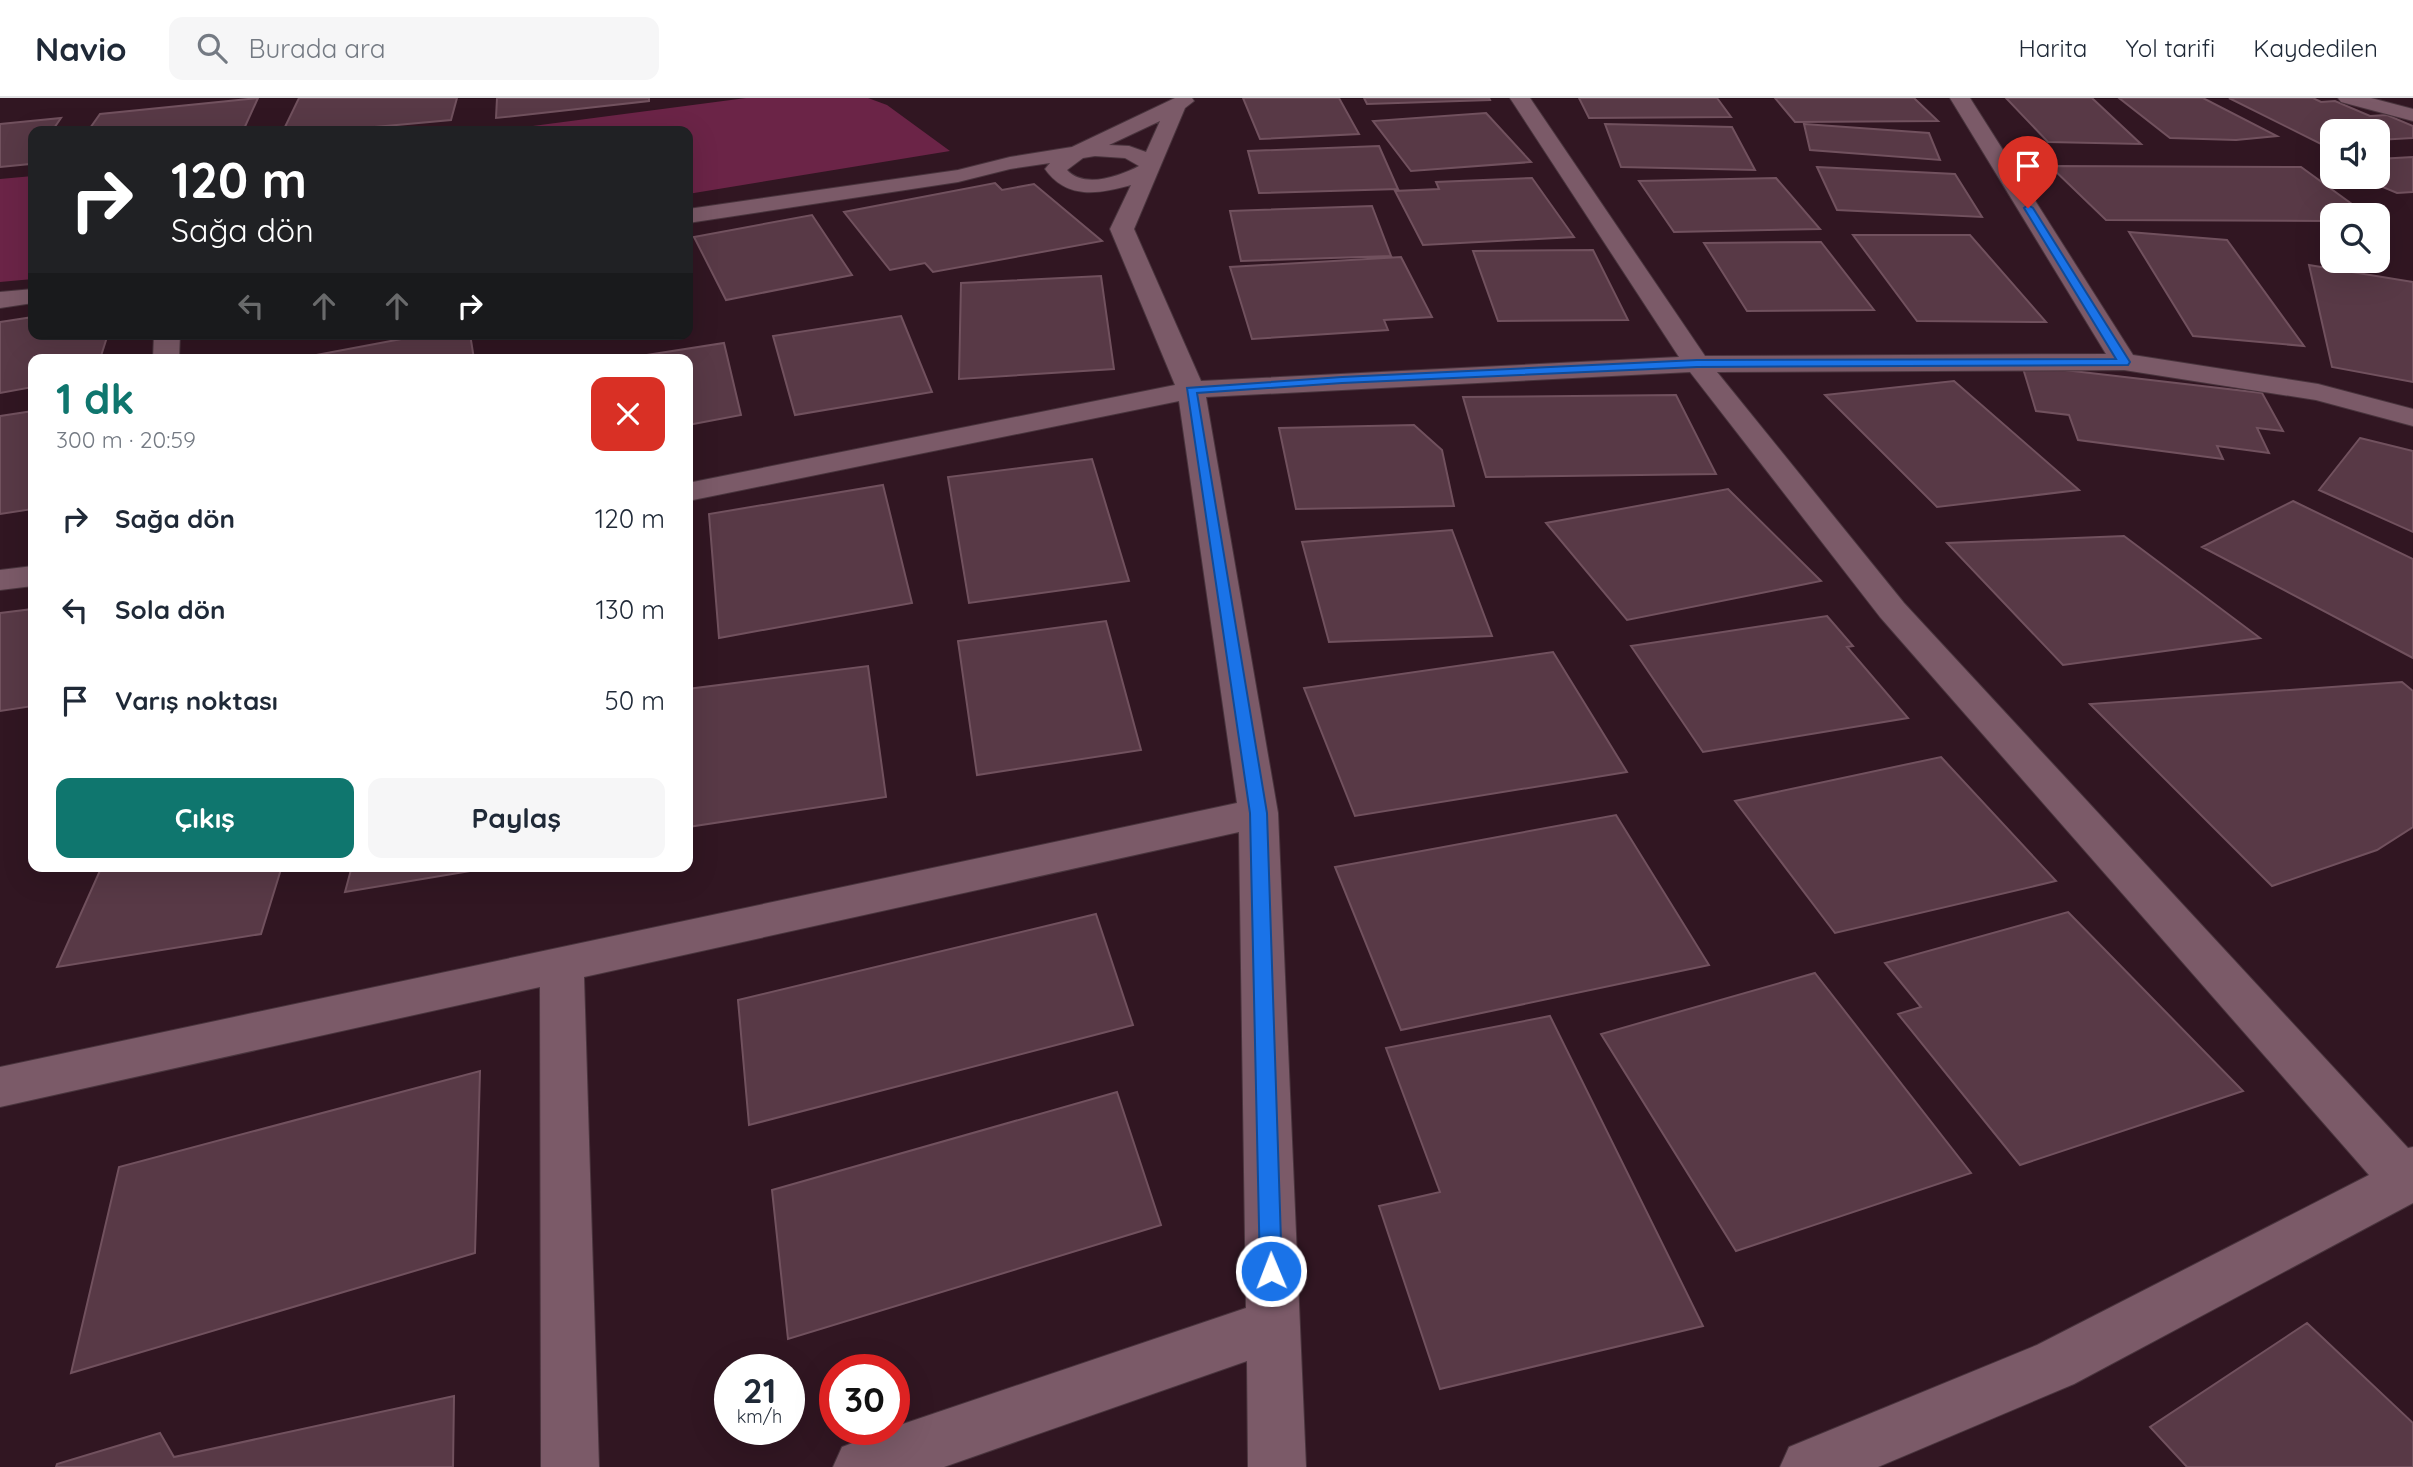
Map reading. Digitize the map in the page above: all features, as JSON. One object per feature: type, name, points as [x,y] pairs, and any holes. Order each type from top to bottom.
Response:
[{"type":"street","points":[[1520,98],[1697,364],[1892,610],[2409,1175],[2055,1365],[1809,1467]]},
{"type":"street","points":[[1960,98],[2124,362]]},
{"type":"street","points":[[2348,98],[2413,115]]},
{"type":"street","points":[[1183,102],[1061,162],[1056,169],[1059,177],[1069,182],[1108,215],[1191,390],[1258,813],[1277,1467]]},
{"type":"street","points":[[1108,215],[1151,168],[1158,145],[1183,102]]},
{"type":"street","points":[[693,215],[958,176],[1010,163],[1095,150],[1129,152],[1144,160],[1151,168]]},
{"type":"street","points":[[958,176],[1042,178],[1109,184],[1126,181],[1151,168]]},
{"type":"street","points":[[0,300],[28,297]]},
{"type":"street","points":[[693,491],[1191,390],[1342,380],[1697,364],[2124,362],[2318,392],[2413,418]]},
{"type":"street","points":[[0,580],[28,577]]},
{"type":"street","points":[[0,1087],[1258,813]]},
{"type":"street","points":[[562,964],[570,1467]]},
{"type":"street","points":[[862,1467],[1273,1325]]},
{"type":"shaded area","points":[[746,98],[868,98],[887,105],[950,151],[693,193],[693,126],[532,126]]},
{"type":"shaded area","points":[[28,176],[28,279],[0,282],[0,179]]},
{"type":"building","points":[[258,98],[245,126],[92,126],[100,114]]},
{"type":"building","points":[[299,98],[457,98],[451,120],[386,126],[285,126]]},
{"type":"building","points":[[497,98],[649,98],[649,101],[496,118]]},
{"type":"building","points":[[1243,98],[1339,98],[1359,134],[1260,139]]},
{"type":"building","points":[[1364,98],[1489,98],[1490,100],[1367,104]]},
{"type":"building","points":[[1579,98],[1717,98],[1731,117],[1589,118]]},
{"type":"building","points":[[1775,98],[1914,98],[1938,121],[1795,122]]},
{"type":"building","points":[[2006,98],[2092,98],[2141,144],[2048,142]]},
{"type":"building","points":[[2119,98],[2203,98],[2277,136],[2236,140],[2170,138]]},
{"type":"building","points":[[2229,98],[2313,98],[2321,102],[2335,101],[2370,116],[2387,115],[2413,126],[2413,138],[2390,139],[2390,119],[2320,119],[2320,144]]},
{"type":"building","points":[[1486,113],[1531,162],[1411,171],[1373,121]]},
{"type":"building","points":[[61,118],[55,126],[28,126],[28,164],[0,167],[0,124]]},
{"type":"building","points":[[1605,124],[1732,127],[1755,170],[1621,167]]},
{"type":"building","points":[[1804,124],[1929,133],[1940,160],[1810,150]]},
{"type":"building","points":[[1379,146],[1398,189],[1259,193],[1248,151]]},
{"type":"building","points":[[2413,157],[2413,192],[2397,193],[2388,189],[2390,189],[2390,158]]},
{"type":"building","points":[[2050,166],[2301,167],[2320,181],[2320,189],[2331,189],[2350,203],[2320,203],[2320,221],[2106,220]]},
{"type":"building","points":[[1817,167],[1955,174],[1982,217],[1837,210]]},
{"type":"building","points":[[1532,178],[1574,237],[1423,245],[1395,191],[1439,189],[1436,182]]},
{"type":"building","points":[[1776,178],[1820,229],[1674,232],[1639,181]]},
{"type":"building","points":[[995,183],[1002,190],[1034,184],[1102,241],[933,272],[925,263],[890,270],[844,212]]},
{"type":"building","points":[[1372,206],[1391,256],[1241,261],[1230,211]]},
{"type":"building","points":[[812,215],[852,275],[726,300],[694,237]]},
{"type":"building","points":[[2129,232],[2227,240],[2304,346],[2193,336]]},
{"type":"building","points":[[1853,235],[1970,235],[2046,322],[1917,321]]},
{"type":"building","points":[[1821,242],[1874,310],[1747,311],[1704,243]]},
{"type":"building","points":[[1593,250],[1628,320],[1498,321],[1473,251]]},
{"type":"building","points":[[1401,257],[1432,317],[1384,320],[1388,330],[1252,339],[1230,267]]},
{"type":"building","points":[[2309,265],[2320,267],[2320,273],[2358,273],[2413,282],[2413,382],[2332,367]]},
{"type":"building","points":[[1101,276],[1114,369],[959,379],[961,283]]},
{"type":"building","points":[[901,316],[932,392],[795,415],[773,336]]},
{"type":"building","points":[[28,318],[28,340],[106,340],[102,354],[28,354],[28,388],[0,393],[0,322]]},
{"type":"building","points":[[396,340],[471,340],[473,354],[322,354]]},
{"type":"building","points":[[724,343],[741,415],[693,424],[693,354],[653,354]]},
{"type":"building","points":[[2022,365],[2262,393],[2283,431],[2257,428],[2269,453],[2217,446],[2223,459],[2078,440],[2069,415],[2036,411]]},
{"type":"building","points":[[1954,381],[2079,490],[1937,507],[1825,395]]},
{"type":"building","points":[[1676,395],[1716,474],[1486,477],[1463,397]]},
{"type":"building","points":[[28,412],[28,510],[0,514],[0,416]]},
{"type":"building","points":[[1414,425],[1442,450],[1454,506],[1296,509],[1279,428]]},
{"type":"building","points":[[2360,438],[2413,451],[2413,532],[2319,490]]},
{"type":"building","points":[[1092,459],[1129,581],[969,603],[948,477]]},
{"type":"building","points":[[883,485],[912,603],[719,638],[709,514]]},
{"type":"building","points":[[1728,489],[1821,581],[1627,620],[1546,523]]},
{"type":"building","points":[[2293,501],[2413,559],[2413,658],[2202,547]]},
{"type":"building","points":[[1452,530],[1492,636],[1329,642],[1302,542]]},
{"type":"building","points":[[2124,536],[2260,638],[2063,665],[1947,543]]},
{"type":"building","points":[[28,610],[28,707],[0,711],[0,613]]},
{"type":"building","points":[[1827,616],[1853,646],[1847,647],[1908,718],[1703,752],[1631,646]]},
{"type":"building","points":[[1106,621],[1141,750],[977,775],[958,641]]},
{"type":"building","points":[[1553,652],[1627,772],[1355,816],[1304,688]]},
{"type":"building","points":[[868,666],[886,797],[693,826],[693,688]]},
{"type":"building","points":[[2402,682],[2413,691],[2413,827],[2377,850],[2272,886],[2090,704]]},
{"type":"building","points":[[1941,757],[2056,881],[1835,933],[1735,801]]},
{"type":"building","points":[[1616,815],[1709,965],[1401,1030],[1335,867]]},
{"type":"building","points":[[99,872],[280,872],[261,934],[57,967]]},
{"type":"building","points":[[350,872],[464,872],[345,892]]},
{"type":"building","points":[[2068,912],[2243,1091],[2020,1165],[1898,1014],[1921,1007],[1885,963]]},
{"type":"building","points":[[1096,914],[1133,1025],[749,1125],[738,1000]]},
{"type":"building","points":[[1815,973],[1971,1173],[1736,1251],[1601,1034]]},
{"type":"building","points":[[1550,1016],[1703,1326],[1440,1389],[1379,1206],[1440,1192],[1386,1048]]},
{"type":"building","points":[[480,1071],[475,1253],[71,1373],[119,1167]]},
{"type":"building","points":[[1117,1092],[1161,1225],[788,1339],[772,1190]]},
{"type":"building","points":[[2307,1323],[2413,1423],[2413,1467],[2187,1467],[2150,1427]]},
{"type":"building","points":[[454,1396],[453,1467],[56,1467],[57,1464],[160,1433],[174,1457]]},
{"type":"route","points":[[1271,1271],[1258,813],[1191,390],[1342,380],[1697,364],[2124,362],[2028,208]]}]
